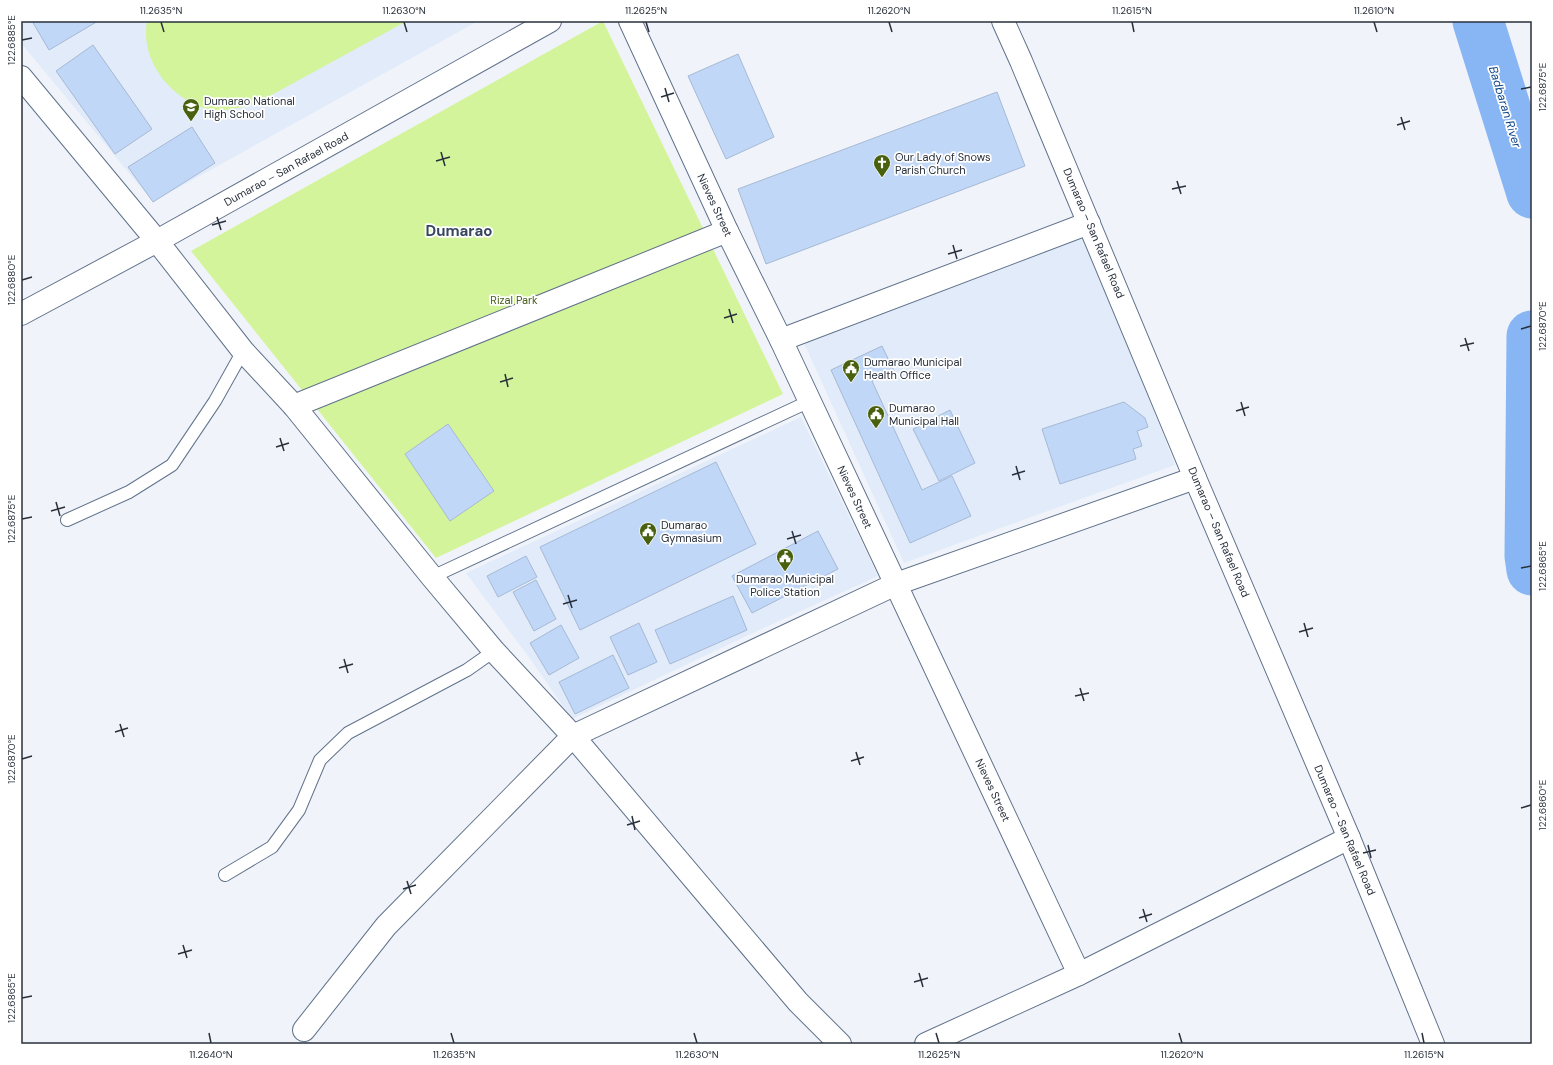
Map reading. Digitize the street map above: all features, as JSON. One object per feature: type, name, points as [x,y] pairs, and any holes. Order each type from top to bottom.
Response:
[{"type":"street","name":"Dumarao – San Rafael Road","points":[[21,314],[157,241],[550,21]]},
{"type":"street","name":"Nieves Street","points":[[630,21],[727,231],[810,401],[1079,974]]},
{"type":"street","name":"Dumarao – San Rafael Road","points":[[1003,21],[1022,61],[1196,478],[1349,838],[1433,1044]]},
{"type":"street","points":[[21,78],[157,241],[243,350],[294,406],[432,577],[494,651],[573,736],[798,1002],[840,1044]]},
{"type":"street","points":[[781,340],[1089,223]]},
{"type":"street","points":[[294,406],[727,231]]},
{"type":"street","points":[[304,1030],[386,926],[573,736],[896,584],[1196,478]]},
{"type":"street","points":[[926,1044],[1079,974],[1349,838]]},
{"type":"lane","points":[[67,520],[129,492],[172,465],[215,401],[243,350]]},
{"type":"lane","points":[[432,577],[810,401]]},
{"type":"lane","points":[[225,875],[272,847],[299,810],[320,760],[348,733],[467,670],[494,651]]},
{"type":"shaded area","name":"Dumarao National High School","points":[[21,21],[478,21],[153,202],[21,43]]},
{"type":"shaded area","points":[[1085,234],[1175,465],[904,563],[803,341]]},
{"type":"shaded area","points":[[801,417],[878,576],[755,632],[572,719],[531,660],[466,573]]},
{"type":"green space","points":[[147,21],[407,21],[255,104],[217,110],[204,108],[179,95],[159,74],[152,62],[148,49],[146,35]]},
{"type":"green space","name":"Rizal Park","points":[[603,21],[783,394],[436,558],[191,251]]},
{"type":"building","points":[[32,21],[98,21],[49,50]]},
{"type":"building","points":[[93,45],[152,129],[115,154],[56,71]]},
{"type":"building","points":[[738,54],[774,137],[726,159],[688,76]]},
{"type":"building","name":"Our Lady of Snows Parish Church","points":[[997,92],[1025,166],[766,264],[738,189]]},
{"type":"building","points":[[192,127],[215,163],[153,202],[128,167]]},
{"type":"building","name":"Dumarao Municipal Hall","points":[[882,346],[894,371],[872,381],[922,490],[952,476],[971,516],[910,543],[831,370]]},
{"type":"building","points":[[1124,402],[1145,418],[1148,427],[1137,431],[1142,446],[1133,449],[1136,459],[1060,484],[1042,429]]},
{"type":"building","points":[[950,410],[975,463],[939,481],[913,429]]},
{"type":"building","points":[[448,424],[494,491],[450,521],[405,454]]},
{"type":"building","name":"Dumarao Gymnasium","points":[[716,462],[756,544],[580,630],[540,547]]},
{"type":"building","name":"Dumarao Municipal Police Station","points":[[818,531],[838,569],[752,613],[732,576]]},
{"type":"building","points":[[526,556],[537,577],[498,597],[487,576]]},
{"type":"building","points":[[536,580],[556,619],[534,631],[513,592]]},
{"type":"building","points":[[733,596],[747,630],[670,664],[655,630]]},
{"type":"building","points":[[639,623],[657,662],[628,675],[610,637]]},
{"type":"building","points":[[561,625],[579,658],[549,675],[530,643]]},
{"type":"building","points":[[613,655],[629,688],[575,714],[559,682]]},
{"type":"waterway","name":"Badbaran River","points":[[1478,21],[1532,193]]},
{"type":"waterway","name":"Badbaran River","points":[[1532,336],[1530,556],[1532,570]]},
{"type":"place","name":"Dumarao National High School","points":[[191,122]]},
{"type":"place","name":"Our Lady of Snows Parish Church","points":[[882,178]]},
{"type":"place","name":"Dumarao Municipal Health Office","points":[[851,383]]},
{"type":"place","name":"Dumarao Municipal Hall","points":[[876,429]]},
{"type":"place","name":"Dumarao Gymnasium","points":[[648,546]]},
{"type":"place","name":"Dumarao Municipal Police Station","points":[[785,572]]},
{"type":"district","name":"Dumarao","points":[[459,231]]}]
